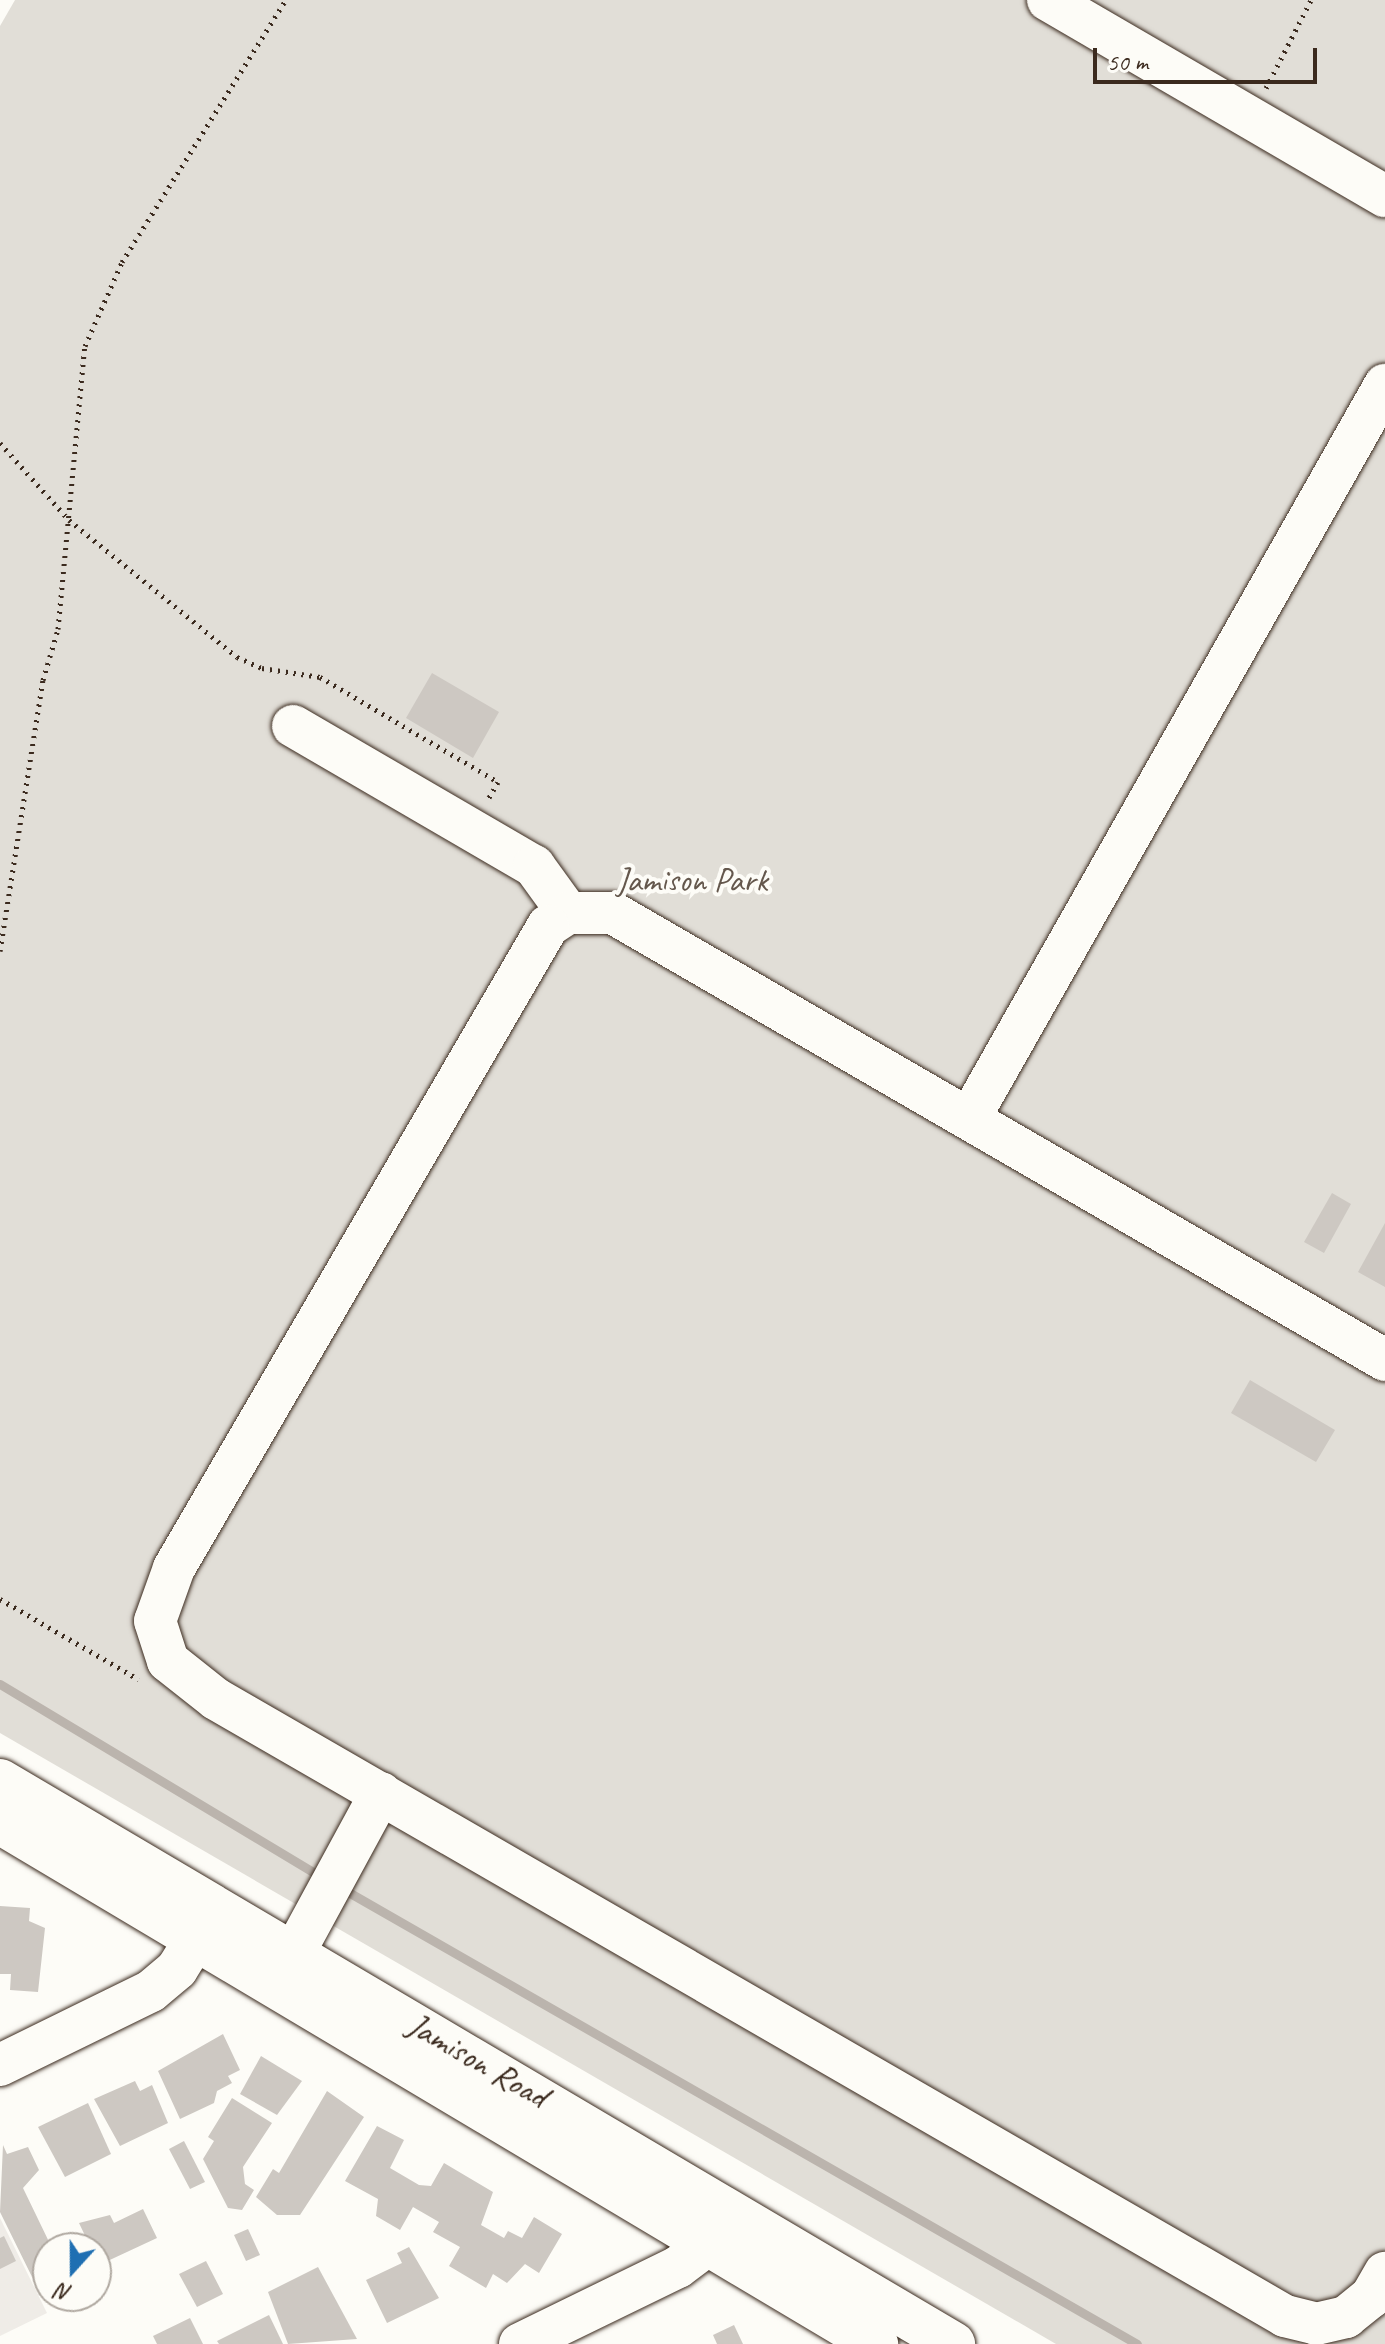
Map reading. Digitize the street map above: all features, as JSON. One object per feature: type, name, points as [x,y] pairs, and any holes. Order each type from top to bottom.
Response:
[{"type":"main road","name":"Jamison Road","points":[[0,1781],[953,2344]]},
{"type":"main road","name":"Jamison Road","points":[[0,1822],[876,2344]]},
{"type":"street","points":[[1048,0],[1252,113],[1385,196]]},
{"type":"street","points":[[969,1119],[1385,385]]},
{"type":"street","points":[[293,726],[534,866],[568,913]]},
{"type":"street","points":[[1385,1360],[613,913],[568,913],[548,926],[159,1599],[158,1640],[186,1679],[1285,2316],[1316,2324],[1346,2317],[1371,2297],[1385,2273]]},
{"type":"street","points":[[294,1953],[381,1793]]},
{"type":"street","points":[[0,2065],[151,1991],[177,1969],[195,1940]]},
{"type":"street","points":[[520,2344],[678,2267],[708,2244]]},
{"type":"path","points":[[0,951],[43,680],[58,629],[78,387],[103,299],[183,156],[239,81],[286,0]]},
{"type":"path","points":[[1252,113],[1311,0]]},
{"type":"path","points":[[0,443],[69,520],[237,657],[262,668],[320,677],[498,782],[470,829]]},
{"type":"shaded area","points":[[0,2218],[32,2283],[32,2312],[47,2313],[0,2336]]},
{"type":"green space","name":"Jamison Park","points":[[15,0],[1385,0],[1385,2344],[1056,2344],[0,1733],[0,26]]},
{"type":"building","points":[[432,673],[499,712],[473,758],[406,718]]},
{"type":"building","points":[[1332,1193],[1351,1204],[1324,1253],[1304,1242]]},
{"type":"building","points":[[1385,1223],[1385,1287],[1358,1272]]},
{"type":"building","points":[[1250,1380],[1335,1430],[1316,1462],[1231,1413]]},
{"type":"building","points":[[0,1906],[30,1908],[29,1921],[45,1928],[38,1992],[10,1990],[11,1974],[0,1974]]},
{"type":"building","points":[[223,2034],[240,2070],[228,2076],[232,2083],[217,2091],[214,2103],[180,2119],[158,2071]]},
{"type":"building","points":[[261,2056],[302,2081],[277,2115],[240,2094]]},
{"type":"building","points":[[135,2081],[140,2091],[152,2085],[168,2123],[120,2146],[94,2099]]},
{"type":"building","points":[[327,2091],[364,2117],[300,2215],[277,2215],[256,2197],[273,2169],[279,2173]]},
{"type":"building","points":[[232,2098],[272,2123],[243,2167],[245,2184],[254,2190],[242,2210],[228,2208],[203,2159],[214,2141],[208,2137]]},
{"type":"building","points":[[88,2103],[111,2154],[65,2177],[38,2127]]},
{"type":"building","points":[[377,2126],[404,2140],[390,2168],[419,2185],[431,2186],[444,2163],[493,2192],[481,2225],[504,2238],[508,2231],[522,2238],[534,2217],[562,2234],[539,2273],[525,2264],[507,2283],[493,2274],[486,2288],[449,2266],[460,2247],[433,2232],[439,2222],[413,2207],[400,2230],[376,2216],[378,2199],[345,2181]]},
{"type":"building","points":[[184,2141],[205,2182],[190,2189],[169,2149]]},
{"type":"building","points":[[3,2145],[7,2154],[28,2147],[39,2170],[23,2188],[44,2232],[32,2232],[32,2277],[0,2212]]},
{"type":"building","points":[[143,2209],[157,2238],[112,2259],[112,2232],[83,2232],[79,2223],[110,2215],[114,2223]]},
{"type":"building","points":[[248,2229],[260,2255],[246,2261],[234,2235]]},
{"type":"building","points":[[4,2236],[16,2261],[0,2269],[0,2238]]},
{"type":"building","points":[[409,2247],[439,2298],[387,2323],[366,2280],[402,2263],[397,2253]]},
{"type":"building","points":[[206,2261],[223,2294],[197,2307],[179,2274]]},
{"type":"building","points":[[318,2267],[357,2339],[288,2344],[268,2292]]},
{"type":"building","points":[[269,2315],[283,2344],[219,2344],[217,2341]]},
{"type":"building","points":[[190,2318],[203,2344],[157,2344],[153,2336]]},
{"type":"building","points":[[734,2325],[743,2344],[717,2344],[713,2335]]},
{"type":"waterway","points":[[0,1684],[323,1878]]},
{"type":"waterway","points":[[343,1889],[1137,2344]]}]
